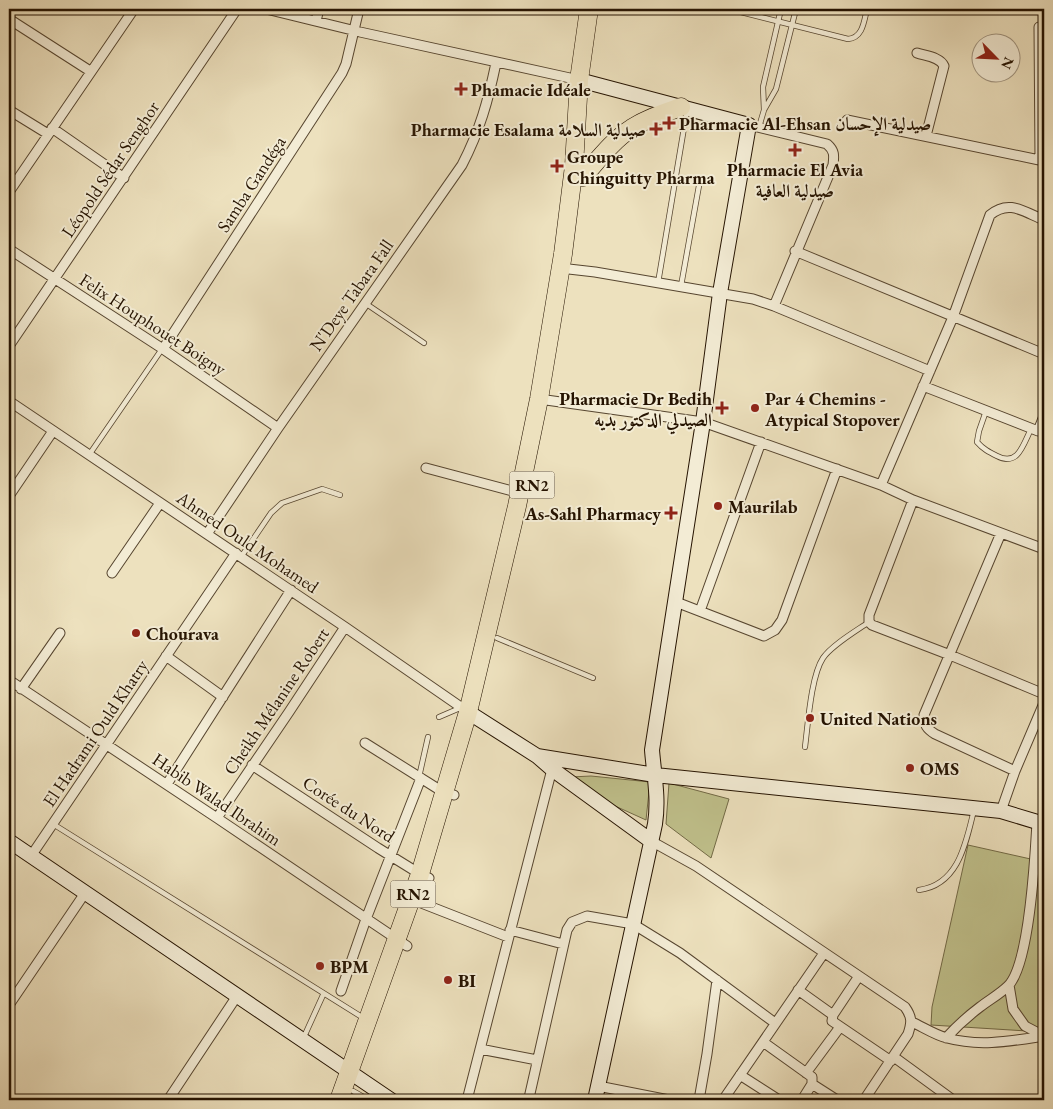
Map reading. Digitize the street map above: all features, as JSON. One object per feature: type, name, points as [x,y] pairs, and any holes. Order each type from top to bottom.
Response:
[{"type":"highway","name":"RN2","points":[[469,712],[497,638],[534,479],[544,399],[578,177],[589,9]]},
{"type":"highway","name":"RN2","points":[[585,82],[594,9]]},
{"type":"highway","points":[[578,177],[631,129],[655,116],[685,108]]},
{"type":"highway","name":"RN2","points":[[353,1091],[416,902],[448,794],[544,399]]},
{"type":"highway","name":"RN2","points":[[353,1091],[370,1022],[402,943]]},
{"type":"street","points":[[9,192],[134,9]]},
{"type":"street","name":"Léopold Sédar Senghor","points":[[9,346],[238,9]]},
{"type":"street","points":[[266,9],[354,31],[585,82],[828,144],[834,155],[832,165],[774,306]]},
{"type":"street","points":[[316,21],[319,9]]},
{"type":"street","name":"Samba Gandéga","points":[[163,349],[342,73],[346,64],[359,9]]},
{"type":"street","points":[[9,19],[90,71]]},
{"type":"street","points":[[847,120],[1042,160],[1039,27]]},
{"type":"street","points":[[917,53],[938,60],[944,66],[926,136]]},
{"type":"street","name":"N'Deye Tabara Fall","points":[[207,534],[278,428],[462,165],[486,109],[496,63]]},
{"type":"street","points":[[9,110],[50,131],[124,178]]},
{"type":"street","points":[[595,1100],[657,808],[652,750],[703,422],[720,293],[754,126]]},
{"type":"street","points":[[881,485],[953,317],[990,214],[998,208],[1014,207],[1044,220]]},
{"type":"street","name":"Felix Houphouet Boigny","points":[[9,249],[163,349],[278,428]]},
{"type":"street","points":[[795,252],[1044,354]]},
{"type":"street","points":[[565,269],[753,299],[930,371]]},
{"type":"street","points":[[924,386],[1034,430],[1044,416]]},
{"type":"street","points":[[544,399],[703,422],[881,485],[913,500],[1044,549]]},
{"type":"street","name":"Ahmed Ould Mohamed","points":[[9,401],[469,712]]},
{"type":"street","points":[[9,496],[53,431]]},
{"type":"street","points":[[700,611],[761,442]]},
{"type":"street","points":[[426,468],[520,493]]},
{"type":"street","points":[[676,602],[764,636],[775,630],[782,620],[837,469]]},
{"type":"street","points":[[913,500],[869,619],[872,626],[950,654],[1044,694]]},
{"type":"street","points":[[112,573],[160,503]]},
{"type":"street","points":[[1002,533],[924,715],[924,724],[927,730],[1015,771]]},
{"type":"street","name":"El Hadrami Ould Khatry","points":[[31,856],[166,656],[238,555]]},
{"type":"street","points":[[167,784],[291,590]]},
{"type":"street","name":"Cheikh Mélanine Robert","points":[[217,818],[345,627]]},
{"type":"street","points":[[21,689],[60,633]]},
{"type":"street","points":[[166,656],[223,696]]},
{"type":"street","name":"Habib Walad Ibrahim","points":[[9,680],[402,943]]},
{"type":"street","points":[[1001,811],[1015,771],[1044,703]]},
{"type":"street","points":[[469,712],[537,756],[651,841],[696,866],[905,1007],[910,1014],[912,1022],[908,1034],[864,1100]]},
{"type":"street","points":[[365,743],[448,794]]},
{"type":"street","points":[[537,756],[655,774],[1001,811],[1041,823],[1020,965],[1009,985],[977,1009],[946,1038]]},
{"type":"street","name":"Corée du Nord","points":[[252,766],[424,876]]},
{"type":"street","points":[[468,1100],[552,769]]},
{"type":"street","points":[[341,990],[366,918],[420,777]]},
{"type":"street","points":[[9,841],[302,1040],[353,1091],[391,1100]]},
{"type":"street","points":[[9,1005],[85,893]]},
{"type":"street","points":[[416,902],[509,934],[563,944]]},
{"type":"street","points":[[529,1098],[567,930],[572,922],[587,916],[633,924],[666,943],[775,1023]]},
{"type":"street","points":[[723,1100],[824,953]]},
{"type":"street","points":[[859,976],[833,1014],[832,1021],[953,1100]]},
{"type":"street","points":[[699,1100],[717,980]]},
{"type":"street","points":[[1009,985],[1013,1009],[1025,1026],[1044,1036]]},
{"type":"street","points":[[798,990],[833,1014]]},
{"type":"street","points":[[168,1100],[237,996]]},
{"type":"street","points":[[912,1022],[946,1038],[971,1043],[995,1043],[1044,1036]]},
{"type":"street","points":[[806,1073],[840,1027]]},
{"type":"street","points":[[762,1042],[812,1077],[812,1084],[802,1100]]},
{"type":"street","points":[[480,1048],[537,1060]]},
{"type":"street","points":[[740,1075],[776,1099]]},
{"type":"street","points":[[812,1084],[837,1100]]},
{"type":"street","points":[[598,1086],[669,1100]]},
{"type":"lane","points":[[729,9],[848,39],[858,35],[867,9]]},
{"type":"lane","points":[[764,110],[763,87],[781,9]]},
{"type":"lane","points":[[754,126],[776,89],[796,9]]},
{"type":"lane","points":[[658,283],[685,108]]},
{"type":"lane","points":[[681,286],[700,180]]},
{"type":"lane","points":[[365,303],[424,343]]},
{"type":"lane","points":[[89,455],[163,349]]},
{"type":"lane","points":[[986,411],[977,442],[984,449],[1001,458],[1013,459],[1034,430]]},
{"type":"lane","points":[[238,555],[271,513],[282,503],[322,489],[340,495]]},
{"type":"lane","points":[[805,748],[816,673],[824,657],[869,619]]},
{"type":"lane","points":[[497,638],[593,678]]},
{"type":"lane","points":[[439,718],[469,712]]},
{"type":"lane","points":[[420,777],[428,737]]},
{"type":"lane","points":[[919,890],[934,886],[953,872],[966,843],[974,809]]},
{"type":"lane","points":[[53,824],[370,1022]]},
{"type":"lane","points":[[302,1040],[324,995]]},
{"type":"green space","points":[[591,776],[650,782],[646,820],[593,796],[571,777]]},
{"type":"green space","points":[[669,783],[729,799],[711,858],[666,824]]},
{"type":"green space","points":[[968,845],[1044,862],[1044,1026],[1027,1031],[931,1025],[932,1007]]},
{"type":"place","name":"Phamacie Idéale","points":[[461,89]]},
{"type":"place","name":"Pharmacie Al-Ehsan صيدلية الإحسان","points":[[669,123]]},
{"type":"place","name":"Pharmacie Esalama صيدلية السلامة","points":[[656,129]]},
{"type":"place","name":"Pharmacie El Avia صيدلية العافية","points":[[795,150]]},
{"type":"place","name":"Groupe Chinguitty Pharma","points":[[557,166]]},
{"type":"place","name":"Pharmacie Dr Bedih الصيدلي الدكتور بديه","points":[[722,408]]},
{"type":"place","name":"Par 4 Chemins - Atypical Stopover","points":[[755,408]]},
{"type":"place","name":"Maurilab","points":[[718,506]]},
{"type":"place","name":"As-Sahl Pharmacy","points":[[671,513]]},
{"type":"place","name":"Chourava","points":[[136,633]]},
{"type":"place","name":"United Nations","points":[[810,718]]},
{"type":"place","name":"OMS","points":[[910,768]]},
{"type":"place","name":"BPM","points":[[320,966]]},
{"type":"place","name":"BI","points":[[448,980]]}]
